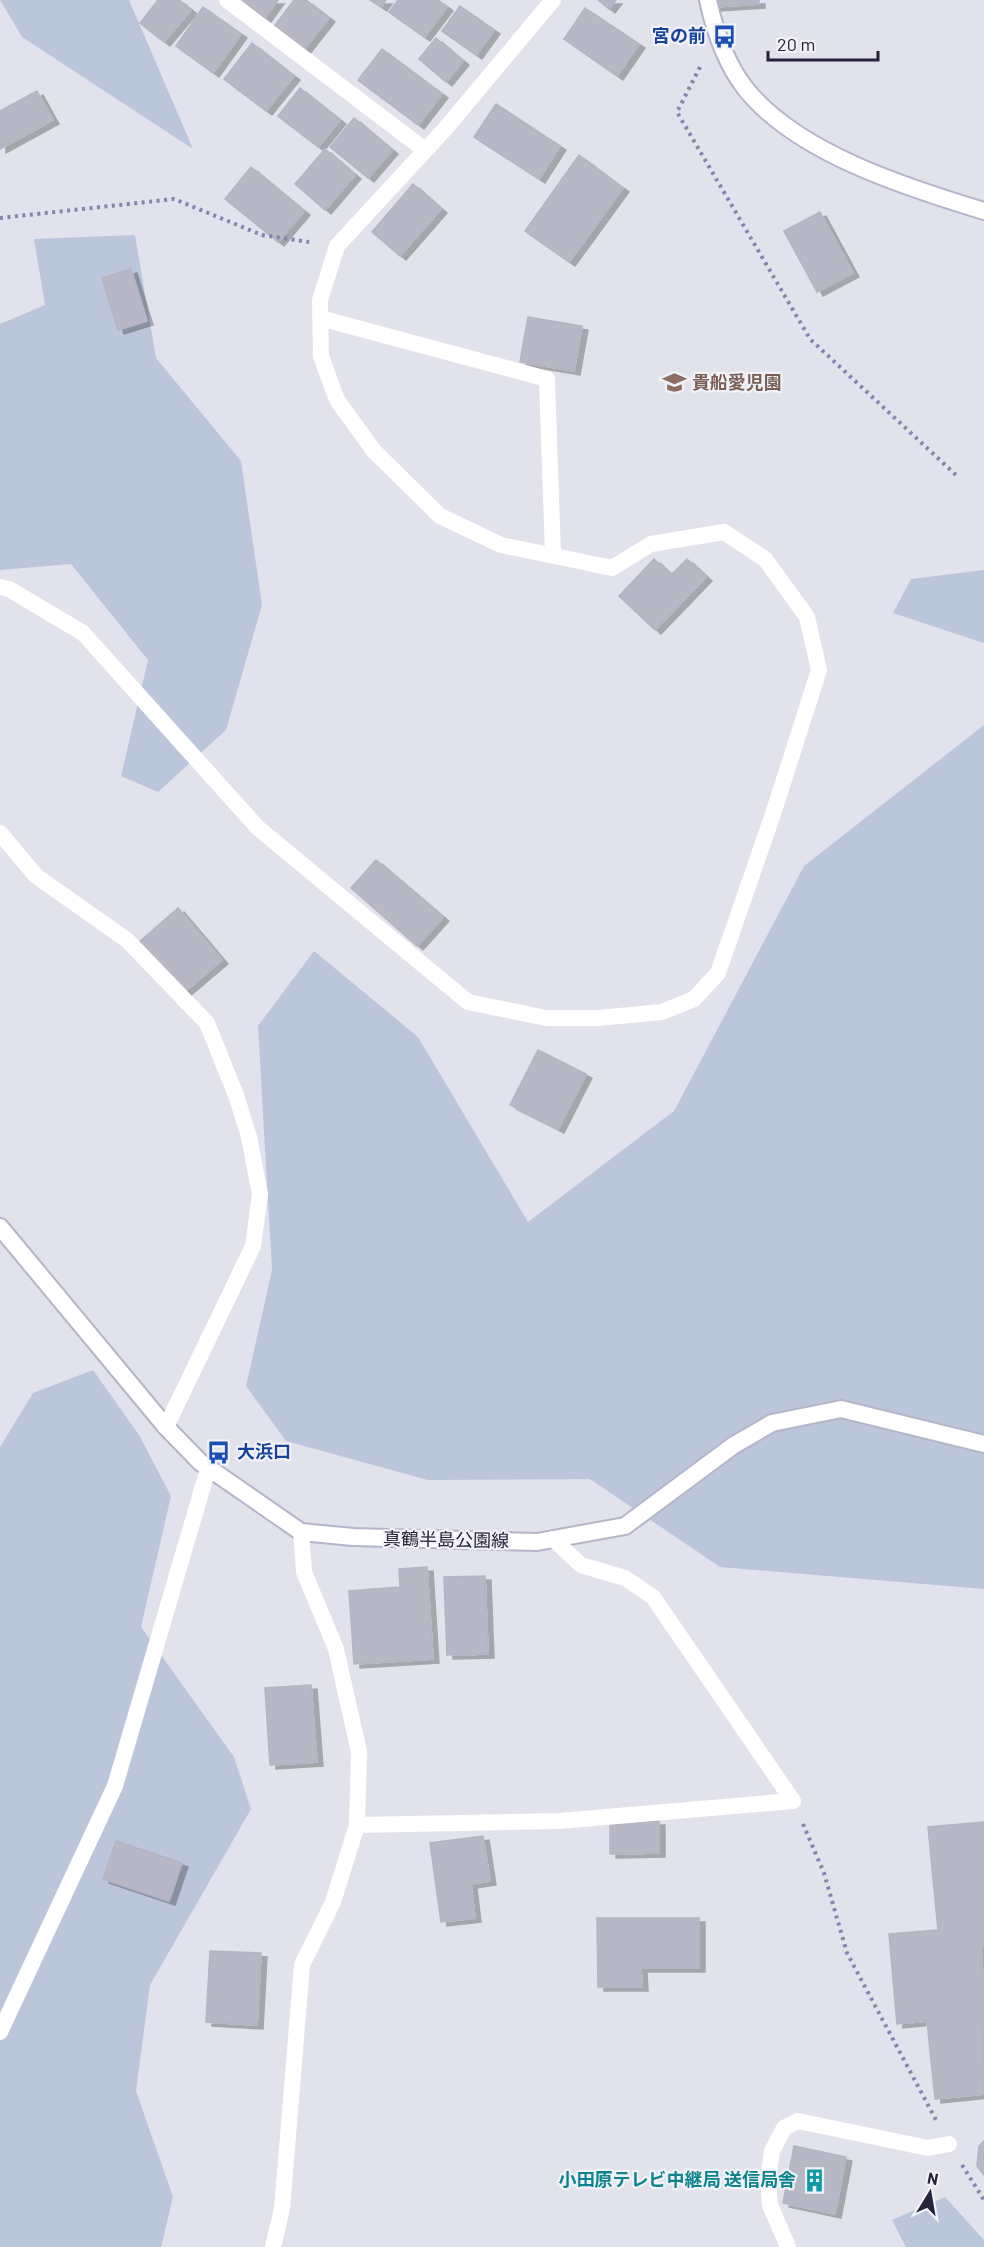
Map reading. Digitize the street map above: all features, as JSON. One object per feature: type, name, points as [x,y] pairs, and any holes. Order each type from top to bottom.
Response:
[{"type":"street","points":[[227,0],[425,150]]},
{"type":"street","points":[[0,587],[9,589],[83,633],[258,828],[468,1002],[546,1018],[598,1018],[662,1012],[694,999],[718,973],[773,814],[819,670],[807,618],[765,559],[724,532],[651,544],[612,568],[501,545],[440,516],[406,486],[374,451],[337,400],[321,356],[320,300],[337,246],[425,150],[553,0]]},
{"type":"street","points":[[708,0],[716,36],[746,89],[782,122],[827,151],[912,189],[984,211]]},
{"type":"street","points":[[320,318],[547,379],[553,556]]},
{"type":"street","points":[[0,832],[36,876],[127,940],[207,1023],[237,1098],[249,1137],[260,1194],[253,1246],[166,1427]]},
{"type":"street","name":"真鶴半島公園線","points":[[0,1227],[166,1427],[208,1469],[301,1532],[353,1537],[537,1542],[625,1526],[734,1445],[772,1424],[841,1410],[984,1444]]},
{"type":"street","points":[[0,2032],[114,1786],[208,1469]]},
{"type":"street","points":[[273,2247],[282,2209],[302,1965],[333,1902],[357,1825],[359,1752],[336,1649],[304,1572],[301,1532]]},
{"type":"street","points":[[357,1825],[559,1821],[794,1801],[653,1597],[625,1578],[581,1566],[553,1539]]},
{"type":"street","points":[[788,2247],[770,2205],[768,2180],[772,2151],[783,2128],[798,2121],[928,2148],[949,2144]]},
{"type":"path","points":[[716,36],[677,112],[810,339],[956,475]]},
{"type":"path","points":[[0,218],[174,199],[262,236],[337,246]]},
{"type":"path","points":[[794,1801],[824,1873],[846,1953],[949,2144],[984,2200]]},
{"type":"shaded area","points":[[0,0],[129,0],[193,149],[22,37]]},
{"type":"shaded area","points":[[135,235],[156,358],[241,461],[262,605],[226,730],[158,792],[121,776],[148,660],[71,564],[0,570],[0,324],[45,305],[34,239]]},
{"type":"shaded area","points":[[984,570],[984,643],[893,613],[911,579]]},
{"type":"shaded area","points":[[984,725],[984,1589],[720,1567],[590,1479],[428,1480],[286,1441],[246,1386],[272,1270],[258,1026],[314,951],[418,1037],[528,1222],[674,1111],[804,866]]},
{"type":"shaded area","points":[[93,1370],[139,1435],[171,1496],[141,1627],[234,1757],[251,1809],[150,1985],[136,2091],[173,2197],[161,2247],[0,2247],[0,1447],[33,1393]]},
{"type":"shaded area","points":[[945,2197],[984,2240],[984,2247],[906,2247],[892,2220]]},
{"type":"building","points":[[158,0],[179,0],[191,10],[164,42],[140,23]]},
{"type":"building","points":[[242,0],[278,0],[265,18]]},
{"type":"building","points":[[294,0],[306,0],[329,18],[303,51],[273,28]]},
{"type":"building","points":[[370,0],[386,0],[381,7]]},
{"type":"building","points":[[398,0],[438,0],[447,7],[424,37],[389,12]]},
{"type":"building","points":[[598,0],[616,0],[609,9]]},
{"type":"building","points":[[714,0],[759,0],[759,4],[714,7]]},
{"type":"building","points":[[460,6],[494,30],[476,55],[442,31]]},
{"type":"building","points":[[203,7],[241,34],[213,73],[176,46]]},
{"type":"building","points":[[585,8],[639,44],[617,76],[564,39]]},
{"type":"building","points":[[436,38],[463,61],[446,82],[419,59]]},
{"type":"building","points":[[252,43],[294,76],[266,111],[224,79]]},
{"type":"building","points":[[382,49],[442,94],[418,125],[358,80]]},
{"type":"building","points":[[300,88],[340,120],[318,147],[278,116]]},
{"type":"building","points":[[37,91],[53,120],[0,149],[0,111]]},
{"type":"building","points":[[496,104],[560,146],[539,179],[474,137]]},
{"type":"building","points":[[354,118],[392,150],[368,178],[330,147]]},
{"type":"building","points":[[325,149],[355,175],[325,210],[295,184]]},
{"type":"building","points":[[579,155],[623,188],[569,262],[525,231]]},
{"type":"building","points":[[251,167],[304,211],[278,242],[225,199]]},
{"type":"building","points":[[413,184],[441,209],[400,256],[372,232]]},
{"type":"building","points":[[820,212],[853,273],[817,292],[784,231]]},
{"type":"building","points":[[131,269],[147,321],[118,330],[102,278]]},
{"type":"building","points":[[528,317],[582,326],[574,371],[520,362]]},
{"type":"building","points":[[654,559],[671,575],[687,559],[706,577],[655,630],[619,596]]},
{"type":"building","points":[[376,860],[443,917],[417,946],[351,888]]},
{"type":"building","points":[[178,908],[222,960],[183,993],[139,942]]},
{"type":"building","points":[[538,1050],[586,1074],[558,1129],[510,1105]]},
{"type":"building","points":[[427,1567],[433,1659],[354,1664],[349,1591],[400,1587],[399,1569]]},
{"type":"building","points":[[485,1576],[488,1654],[447,1655],[444,1577]]},
{"type":"building","points":[[311,1685],[317,1762],[270,1765],[265,1688]]},
{"type":"building","points":[[659,1821],[659,1853],[610,1854],[610,1822]]},
{"type":"building","points":[[984,1822],[984,1947],[982,1947],[984,2094],[935,2099],[927,2021],[897,2024],[889,1934],[938,1930],[928,1827]]},
{"type":"building","points":[[483,1836],[490,1881],[471,1884],[475,1918],[441,1922],[430,1843]]},
{"type":"building","points":[[116,1841],[182,1863],[169,1901],[103,1879]]},
{"type":"building","points":[[597,1918],[699,1918],[699,1968],[641,1968],[642,1987],[598,1987]]},
{"type":"building","points":[[210,1951],[261,1953],[257,2025],[206,2022]]},
{"type":"building","points":[[984,2141],[984,2175],[977,2166],[979,2146]]},
{"type":"building","name":"小田原テレビ中継局 送信局舎","points":[[794,2146],[846,2157],[835,2214],[783,2203]]},
{"type":"place","name":"宮の前","points":[[724,36]]},
{"type":"place","name":"貴船愛児園","points":[[674,383]]},
{"type":"place","name":"大浜口","points":[[219,1452]]},
{"type":"place","name":"小田原テレビ中継局 送信局舎","points":[[814,2180]]}]
